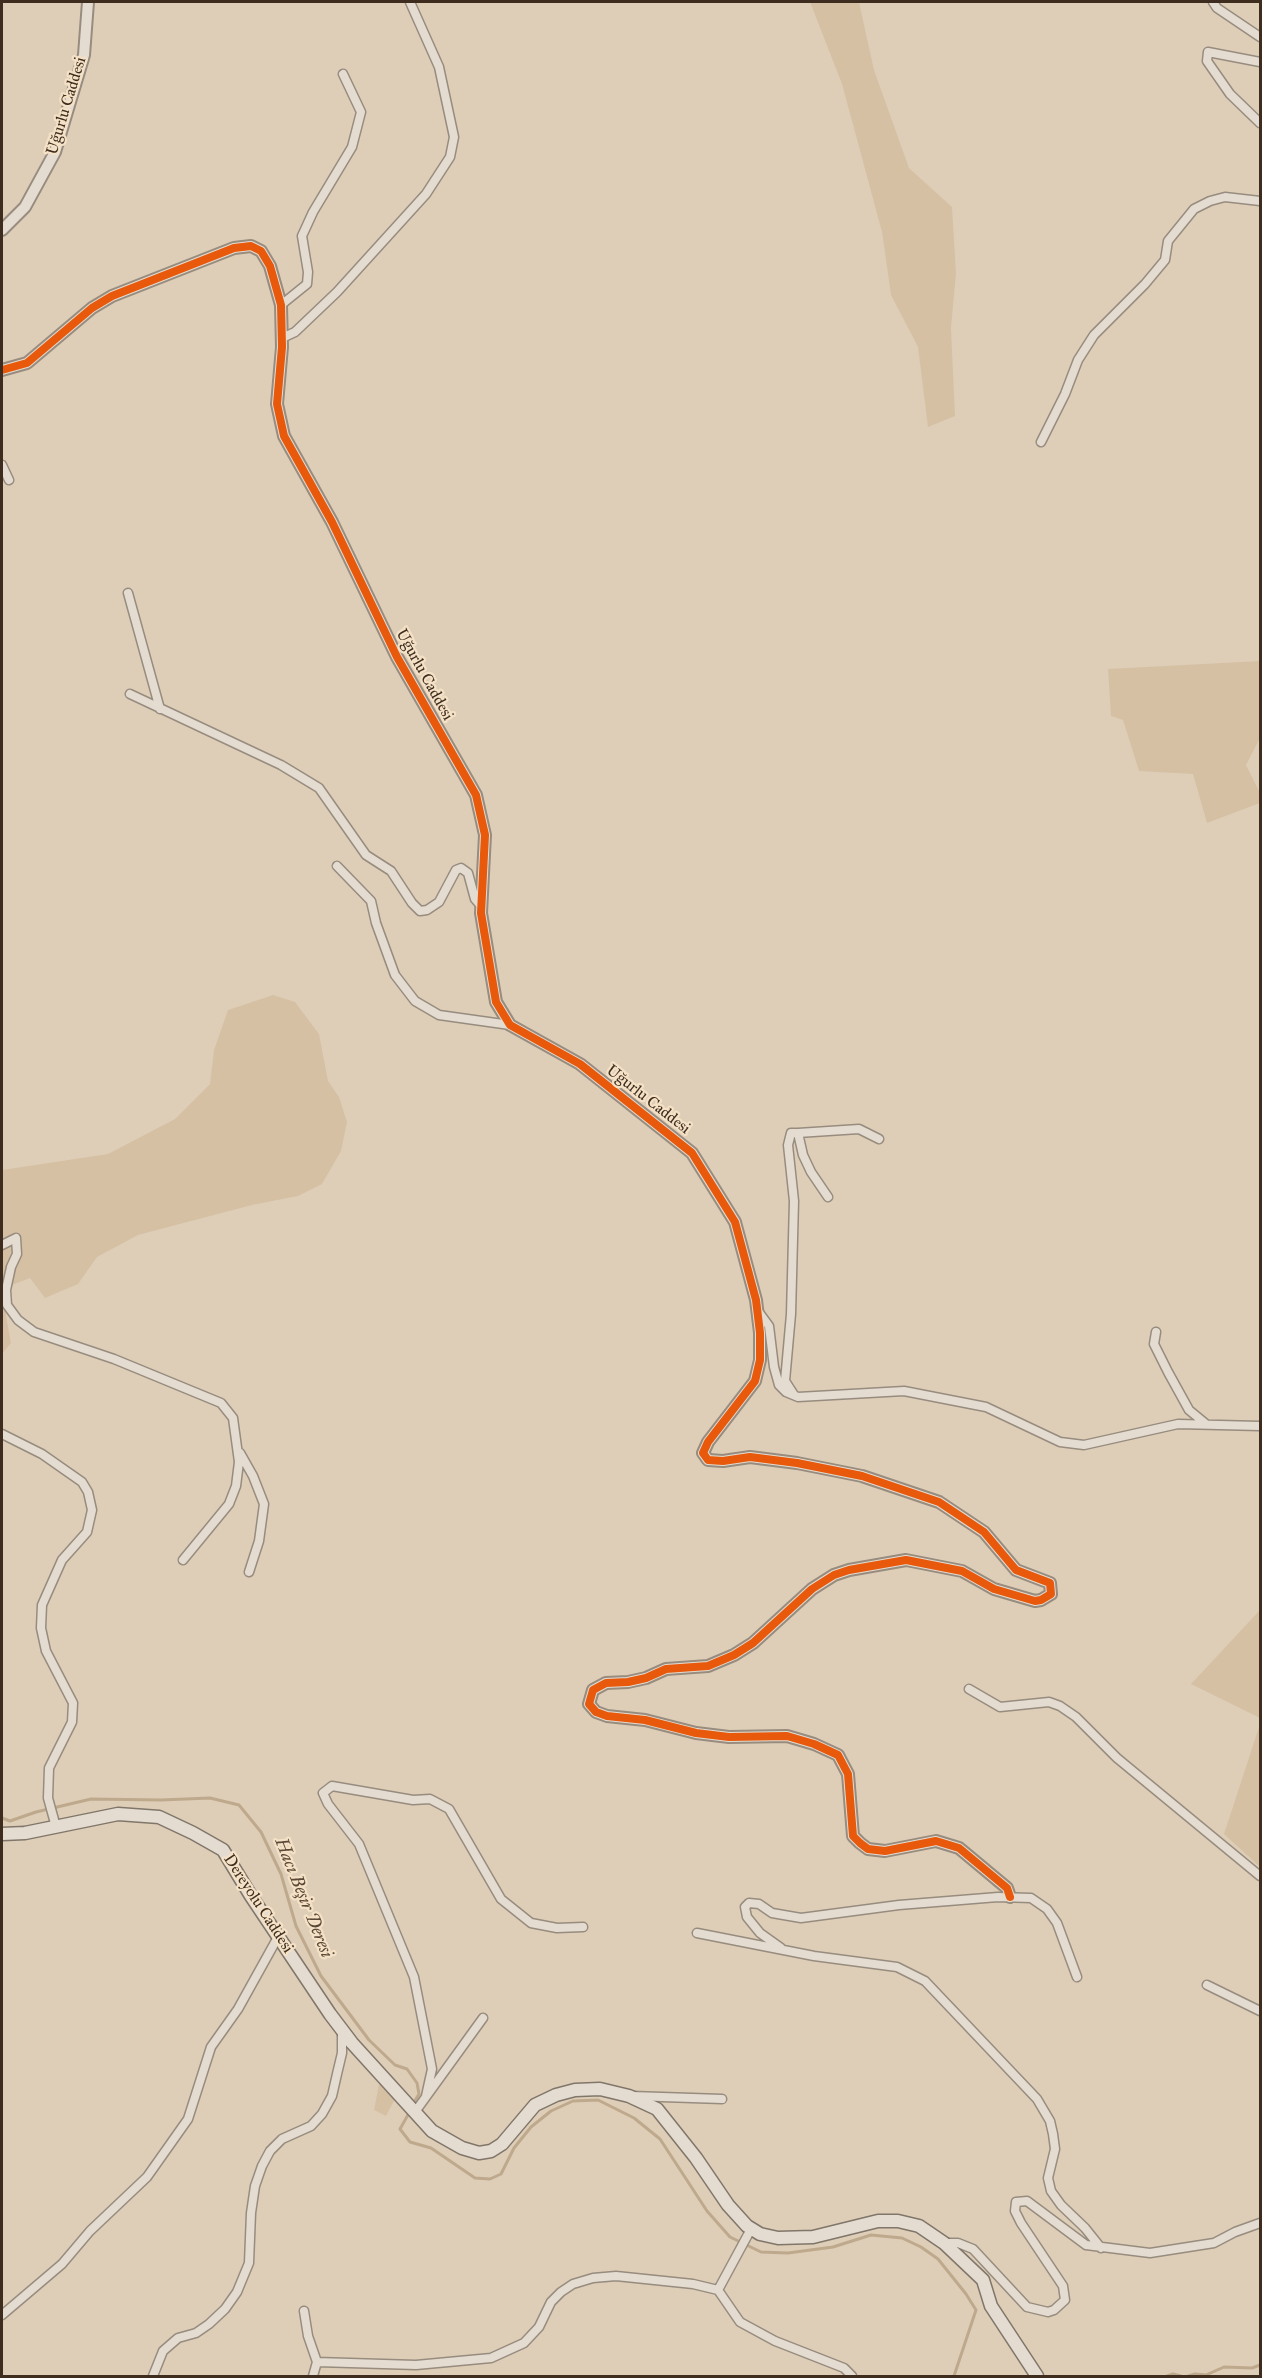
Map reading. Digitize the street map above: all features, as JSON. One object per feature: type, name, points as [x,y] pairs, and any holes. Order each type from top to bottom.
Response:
[{"type":"main road","name":"Dereyolu Caddesi","points":[[2,1834],[25,1833],[55,1821],[118,1814],[159,1817],[193,1833],[224,1850],[278,1937],[342,2029],[432,2131],[462,2148],[479,2153],[490,2151],[502,2144],[536,2105],[556,2095],[575,2090],[600,2089],[629,2096],[657,2109],[696,2158],[749,2233]]},
{"type":"main road","points":[[749,2233],[794,2238],[834,2233],[878,2221],[898,2221],[920,2226],[944,2243],[983,2280],[991,2306],[1037,2376]]},
{"type":"street","name":"Uğurlu Caddesi","points":[[2,230],[24,207],[55,152],[84,55],[88,2]]},
{"type":"street","points":[[282,338],[295,332],[337,292],[426,194],[450,157],[453,136],[439,68],[410,2]]},
{"type":"street","points":[[1213,2],[1217,8],[1260,37]]},
{"type":"street","points":[[1260,62],[1208,52],[1207,61],[1230,94],[1260,123]]},
{"type":"street","points":[[281,305],[306,284],[308,272],[302,236],[313,212],[352,147],[361,112],[343,74]]},
{"type":"street","points":[[1041,442],[1065,394],[1078,360],[1094,335],[1145,284],[1165,260],[1168,241],[1194,209],[1225,197],[1260,201]]},
{"type":"street","name":"Uğurlu Caddesi","points":[[2,370],[27,363],[92,308],[112,296],[234,248],[251,246],[261,251],[270,266],[281,305],[282,338],[277,404],[284,436],[332,522],[397,657],[476,795],[485,835],[481,906],[496,1002],[510,1025],[580,1064],[692,1153],[735,1222],[757,1310],[760,1360],[755,1381],[708,1442],[703,1453],[708,1460],[723,1461],[750,1457],[797,1463],[862,1476],[939,1502],[984,1532],[1016,1570],[1050,1583],[1051,1594],[1041,1600],[1024,1599],[994,1589],[962,1571],[906,1560],[849,1570],[834,1575],[812,1589],[768,1630],[734,1655],[708,1666],[666,1669],[646,1678],[606,1683],[593,1690],[589,1704],[596,1712],[607,1716],[645,1720],[729,1737],[787,1737],[814,1744],[838,1755],[849,1774],[853,1836],[860,1843],[868,1849],[885,1851],[936,1841],[959,1848],[1007,1888],[1010,1897]]},
{"type":"street","points":[[2,465],[9,480]]},
{"type":"street","points":[[128,593],[160,709]]},
{"type":"street","points":[[130,694],[281,765],[319,788],[366,855],[392,871],[420,911],[427,910],[439,902],[456,870],[461,868],[468,873],[475,899],[481,906]]},
{"type":"street","points":[[337,866],[371,901],[376,923],[395,975],[415,1001],[439,1016],[510,1025]]},
{"type":"street","points":[[794,1395],[785,1381],[791,1314],[794,1201],[789,1145],[791,1133],[859,1129],[879,1139]]},
{"type":"street","points":[[798,1133],[803,1155],[811,1172],[828,1197]]},
{"type":"street","points":[[2,1245],[16,1238],[17,1254],[11,1267],[6,1290],[7,1305],[18,1320],[34,1332],[114,1359],[221,1403],[232,1418],[239,1461],[236,1486],[229,1504],[183,1560]]},
{"type":"street","points":[[757,1310],[769,1326],[779,1385],[786,1392],[794,1395],[821,1396],[904,1391],[986,1407],[1060,1442],[1084,1445],[1178,1424],[1260,1426]]},
{"type":"street","points":[[1156,1332],[1154,1344],[1173,1382],[1189,1410],[1206,1424]]},
{"type":"street","points":[[2,1434],[42,1454],[82,1482],[88,1492],[92,1510],[87,1532],[62,1560],[42,1605],[41,1628],[46,1651],[74,1703],[72,1722],[49,1768],[48,1798],[55,1821]]},
{"type":"street","points":[[237,1447],[253,1476],[264,1504],[260,1541],[249,1572]]},
{"type":"street","points":[[969,1689],[1000,1707],[1049,1702],[1060,1706],[1084,1725],[1116,1758],[1211,1833],[1260,1876]]},
{"type":"street","points":[[426,2096],[432,2069],[414,1977],[359,1844],[328,1804],[323,1793],[332,1786],[413,1800],[430,1799],[440,1804],[449,1809],[463,1830],[501,1899],[531,1923],[557,1928],[583,1927]]},
{"type":"street","points":[[784,1950],[760,1933],[747,1917],[745,1907],[749,1903],[759,1904],[772,1913],[801,1918],[899,1905],[1010,1897],[1031,1898],[1047,1909],[1058,1923],[1077,1977]]},
{"type":"street","points":[[697,1933],[784,1950],[897,1967],[925,1981],[1037,2099],[1050,2121],[1053,2134],[1055,2149],[1048,2178],[1051,2191],[1101,2248]]},
{"type":"street","points":[[2,2315],[62,2264],[90,2230],[147,2177],[188,2119],[211,2047],[238,2009],[278,1937]]},
{"type":"street","points":[[1207,1984],[1260,2011]]},
{"type":"street","points":[[415,2112],[483,2018]]},
{"type":"street","points":[[153,2376],[163,2351],[178,2338],[196,2333],[209,2324],[225,2309],[237,2292],[249,2263],[251,2213],[255,2186],[262,2166],[270,2151],[282,2139],[311,2126],[322,2114],[332,2096],[342,2053],[342,2029]]},
{"type":"street","points":[[629,2096],[722,2099]]},
{"type":"street","points":[[944,2243],[958,2243],[973,2249],[1027,2307],[1048,2312],[1065,2301],[1063,2286],[1021,2223],[1015,2211],[1016,2202],[1027,2201],[1086,2245],[1150,2253],[1214,2243],[1260,2223]]},
{"type":"street","points":[[718,2290],[749,2233]]},
{"type":"street","points":[[317,2362],[416,2366],[491,2358],[524,2343],[539,2327],[550,2302],[573,2284],[592,2278],[616,2276],[672,2281],[707,2286],[718,2290],[740,2322],[775,2341],[844,2368],[852,2376]]},
{"type":"street","points":[[304,2311],[308,2336],[317,2362],[313,2376]]},
{"type":"shaded area","points":[[810,2],[859,2],[874,70],[909,168],[952,207],[956,273],[951,328],[955,416],[928,427],[918,347],[891,295],[882,232],[842,84]]},
{"type":"shaded area","points":[[1260,661],[1260,738],[1246,765],[1260,793],[1260,803],[1207,823],[1193,774],[1139,771],[1123,720],[1111,716],[1108,669]]},
{"type":"shaded area","points":[[273,995],[295,1002],[319,1034],[328,1081],[339,1097],[347,1122],[341,1151],[322,1184],[298,1196],[252,1205],[138,1235],[97,1257],[78,1284],[45,1298],[30,1278],[12,1285],[6,1316],[11,1343],[2,1354],[2,1170],[108,1154],[175,1119],[210,1084],[214,1050],[228,1010]]},
{"type":"shaded area","points":[[1260,1610],[1260,1718],[1191,1684]]},
{"type":"shaded area","points":[[1260,1724],[1260,1867],[1224,1834]]},
{"type":"shaded area","points":[[380,2079],[396,2097],[386,2116],[374,2110]]},
{"type":"waterway","name":"Hacı Beşir Deresi","points":[[2,1818],[10,1821],[36,1812],[91,1799],[210,1798],[239,1805],[261,1832],[281,1874],[296,1926],[321,1976],[369,2040],[395,2065],[407,2069],[417,2083],[419,2094],[413,2104]]},
{"type":"waterway","name":"Hacı Beşir Deresi","points":[[409,2113],[400,2129],[410,2142],[431,2148],[475,2178],[490,2179],[501,2174],[514,2148],[531,2127],[551,2111],[573,2101],[598,2100],[634,2118],[660,2139],[707,2211],[730,2237],[761,2252],[788,2253],[833,2247],[871,2235],[902,2238],[921,2247],[938,2259],[976,2310],[954,2376]]},
{"type":"waterway","points":[[1188,2376],[1206,2375],[1224,2367],[1252,2368],[1260,2365]]},
{"type":"waterway","points":[[1167,2376],[1173,2374],[1181,2376]]},
{"type":"cycle path","points":[[2,370],[27,363],[92,308],[112,296],[234,248],[251,246],[261,251],[270,266],[281,305],[282,347],[277,404],[284,436],[332,522],[397,657],[476,795],[485,835],[481,913],[496,1002],[510,1025],[580,1064],[692,1153],[735,1222],[756,1300],[760,1360],[755,1381],[708,1442],[703,1453],[708,1460],[723,1461],[750,1457],[797,1463],[862,1476],[939,1502],[984,1532],[1016,1570],[1050,1583],[1051,1594],[1035,1601],[994,1589],[962,1571],[906,1560],[849,1570],[834,1575],[812,1589],[753,1643],[734,1655],[708,1666],[666,1669],[646,1678],[606,1683],[593,1690],[589,1704],[596,1712],[607,1716],[645,1720],[696,1733],[729,1737],[787,1736],[814,1744],[838,1755],[848,1774],[853,1836],[860,1843],[868,1849],[885,1851],[936,1841],[959,1848],[1007,1888],[1010,1897]]}]
